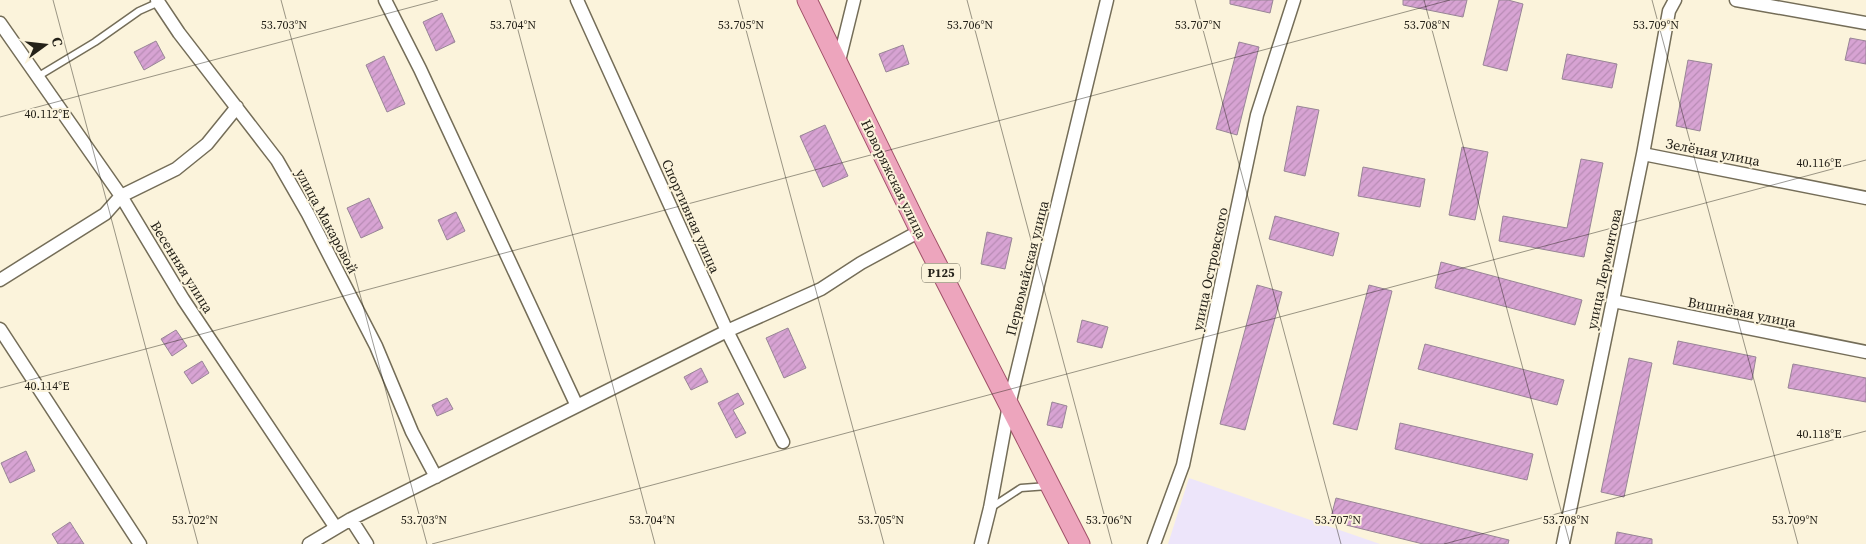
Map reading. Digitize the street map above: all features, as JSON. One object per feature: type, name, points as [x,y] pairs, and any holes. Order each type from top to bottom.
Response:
[{"type":"main road","name":"Новоряжская улица","points":[[807,0],[920,231],[1080,544]]},
{"type":"street","points":[[385,0],[420,69],[577,406]]},
{"type":"street","name":"Спортивная улица","points":[[576,0],[727,332],[783,442]]},
{"type":"street","points":[[838,65],[854,0]]},
{"type":"street","name":"Первомайская улица","points":[[981,544],[990,508],[1009,405],[1107,0]]},
{"type":"street","name":"улица Островского","points":[[1154,544],[1183,465],[1257,115],[1294,0]]},
{"type":"street","name":"улица Лермонтова","points":[[1562,544],[1643,154],[1670,11],[1675,0]]},
{"type":"street","points":[[1736,0],[1866,23]]},
{"type":"street","name":"улица Макаровой","points":[[157,2],[277,160],[308,214],[376,346],[412,432],[436,477]]},
{"type":"street","name":"Весенняя улица","points":[[0,23],[121,196],[183,299],[336,528]]},
{"type":"street","points":[[0,280],[105,214],[121,196],[176,169],[206,144],[236,107]]},
{"type":"street","name":"Зелёная улица","points":[[1643,154],[1866,198]]},
{"type":"street","points":[[309,544],[351,519],[577,406],[727,332],[821,289],[860,263],[920,231]]},
{"type":"street","name":"Вишнёвая улица","points":[[1613,301],[1866,352]]},
{"type":"street","points":[[0,329],[140,544]]},
{"type":"street","points":[[351,519],[367,544]]},
{"type":"lane","points":[[37,77],[94,42],[139,11],[157,2]]},
{"type":"lane","points":[[990,508],[1021,488],[1050,486]]},
{"type":"shaded area","points":[[1189,478],[1380,544],[1168,544]]},
{"type":"building","points":[[1230,0],[1273,0],[1270,13],[1230,4]]},
{"type":"building","points":[[1403,0],[1467,0],[1463,17],[1403,5]]},
{"type":"building","points":[[1499,0],[1523,4],[1507,71],[1483,65]]},
{"type":"building","points":[[442,13],[455,42],[436,51],[423,22]]},
{"type":"building","points":[[1850,38],[1866,41],[1866,64],[1845,60]]},
{"type":"building","points":[[156,41],[165,58],[144,70],[134,52]]},
{"type":"building","points":[[1239,42],[1259,47],[1237,135],[1216,129]]},
{"type":"building","points":[[903,45],[909,64],[886,72],[879,54]]},
{"type":"building","points":[[1567,54],[1617,64],[1612,88],[1562,79]]},
{"type":"building","points":[[384,56],[405,104],[387,112],[366,65]]},
{"type":"building","points":[[1688,60],[1712,64],[1700,131],[1676,126]]},
{"type":"building","points":[[1297,106],[1319,110],[1305,176],[1284,171]]},
{"type":"building","points":[[825,125],[848,176],[823,187],[800,136]]},
{"type":"building","points":[[1462,147],[1488,152],[1475,220],[1449,215]]},
{"type":"building","points":[[1581,159],[1603,163],[1584,257],[1499,241],[1503,216],[1567,228]]},
{"type":"building","points":[[1363,167],[1425,179],[1420,207],[1358,196]]},
{"type":"building","points":[[369,198],[383,228],[361,238],[347,208]]},
{"type":"building","points":[[456,212],[465,231],[447,240],[438,220]]},
{"type":"building","points":[[1275,216],[1339,233],[1333,256],[1269,239]]},
{"type":"building","points":[[987,232],[1012,238],[1005,269],[981,264]]},
{"type":"building","points":[[1441,262],[1582,300],[1575,325],[1435,288]]},
{"type":"building","points":[[1257,285],[1282,292],[1245,430],[1220,424]]},
{"type":"building","points":[[1369,285],[1392,291],[1357,430],[1333,424]]},
{"type":"building","points":[[1082,320],[1108,327],[1102,348],[1077,342]]},
{"type":"building","points":[[788,328],[806,368],[784,378],[766,338]]},
{"type":"building","points":[[176,330],[187,346],[172,356],[161,339]]},
{"type":"building","points":[[1678,341],[1756,357],[1752,380],[1673,364]]},
{"type":"building","points":[[1425,344],[1564,380],[1557,405],[1418,369]]},
{"type":"building","points":[[1629,358],[1652,363],[1624,497],[1601,492]]},
{"type":"building","points":[[202,361],[209,373],[192,384],[184,372]]},
{"type":"building","points":[[1793,364],[1866,378],[1866,402],[1788,388]]},
{"type":"building","points":[[701,368],[708,382],[691,390],[684,377]]},
{"type":"building","points":[[738,393],[744,404],[733,410],[746,433],[736,438],[718,403]]},
{"type":"building","points":[[447,398],[453,409],[437,416],[432,405]]},
{"type":"building","points":[[1052,402],[1067,406],[1062,428],[1047,425]]},
{"type":"building","points":[[1400,423],[1533,454],[1527,480],[1395,449]]},
{"type":"building","points":[[26,451],[35,471],[10,483],[1,463]]},
{"type":"building","points":[[1336,498],[1509,540],[1508,544],[1423,544],[1330,521]]},
{"type":"building","points":[[70,522],[84,544],[58,544],[52,534]]},
{"type":"building","points":[[1617,532],[1652,539],[1652,544],[1615,544]]}]
